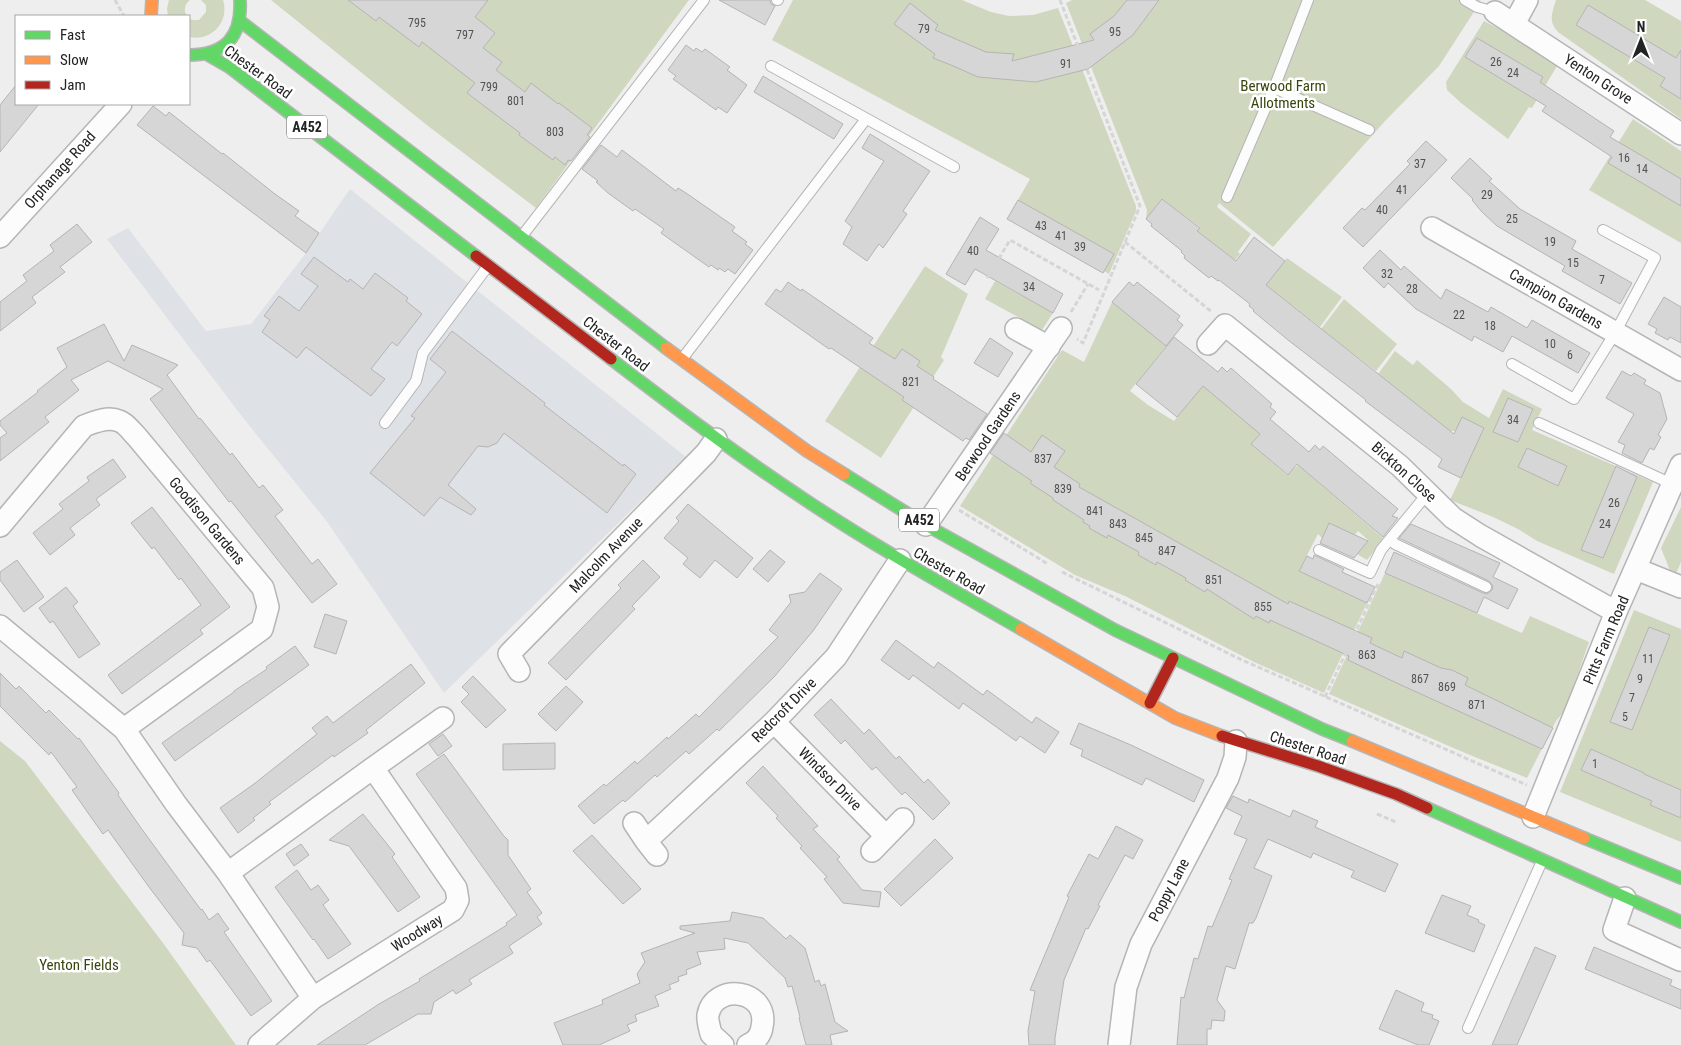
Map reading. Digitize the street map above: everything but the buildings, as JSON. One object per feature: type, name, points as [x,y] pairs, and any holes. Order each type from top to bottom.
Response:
[{"type":"highway","points":[[151,15],[152,0]]},
{"type":"highway","name":"Chester Road","points":[[190,56],[208,55],[219,50],[229,42],[236,32],[240,21],[242,11],[240,0]]},
{"type":"highway","name":"Chester Road","points":[[240,21],[681,360],[693,374],[807,450],[926,525],[1115,630],[1322,729],[1537,808],[1681,878]]},
{"type":"highway","name":"Chester Road","points":[[208,55],[229,67],[716,439],[805,500],[900,560],[1175,718],[1236,741],[1332,771],[1396,794],[1681,922]]},
{"type":"highway","points":[[670,405],[680,392]]},
{"type":"highway","points":[[1150,703],[1173,658]]},
{"type":"highway","points":[[1332,771],[1346,739]]},
{"type":"street","points":[[1514,24],[1528,0]]},
{"type":"street","name":"Yenton Grove","points":[[1495,12],[1681,134]]},
{"type":"street","name":"Orphanage Road","points":[[0,237],[120,105]]},
{"type":"street","name":"Campion Gardens","points":[[1432,228],[1681,370]]},
{"type":"street","points":[[1208,344],[1225,325]]},
{"type":"street","name":"Bickton Close","points":[[1225,325],[1400,466],[1453,518],[1481,536],[1616,612]]},
{"type":"street","name":"Berwood Gardens","points":[[926,525],[1061,328]]},
{"type":"street","points":[[1016,329],[1049,347]]},
{"type":"street","name":"Goodison Gardens","points":[[0,526],[84,426],[109,419],[120,421],[137,437],[263,588],[268,607],[262,629],[124,729]]},
{"type":"street","name":"Malcolm Avenue","points":[[519,671],[508,654],[706,453],[716,439]]},
{"type":"street","name":"Pitts Farm Road","points":[[1537,808],[1616,612],[1681,465]]},
{"type":"street","name":"Redcroft Drive","points":[[634,823],[652,848],[836,657],[900,560]]},
{"type":"street","points":[[1636,570],[1681,587]]},
{"type":"street","points":[[0,626],[124,729],[176,804],[228,873],[313,998]]},
{"type":"street","points":[[228,873],[443,718]]},
{"type":"street","name":"Windsor Drive","points":[[774,722],[879,844],[903,819]]},
{"type":"street","name":"Poppy Lane","points":[[1119,1045],[1126,986],[1141,944],[1228,778],[1236,741]]},
{"type":"street","name":"Woodway","points":[[259,1045],[313,998],[453,910],[458,900],[456,888],[373,768]]},
{"type":"street","points":[[1625,898],[1614,930],[1681,959]]},
{"type":"street","points":[[724,1045],[711,1034],[708,1015],[712,1006],[722,996],[737,993],[748,996],[760,1006],[764,1020],[761,1032],[752,1044]]},
{"type":"lane","points":[[522,237],[704,0]]},
{"type":"lane","points":[[1227,197],[1274,88],[1308,0]]},
{"type":"lane","points":[[1464,0],[1477,7],[1495,12]]},
{"type":"lane","points":[[771,66],[954,167]]},
{"type":"lane","points":[[1274,88],[1369,130]]},
{"type":"lane","points":[[681,360],[866,119]]},
{"type":"lane","points":[[1512,364],[1574,399],[1615,332],[1655,258],[1603,230]]},
{"type":"lane","points":[[385,423],[416,381],[422,353],[488,265]]},
{"type":"lane","points":[[1539,423],[1672,484]]},
{"type":"lane","points":[[1319,550],[1370,573],[1381,550],[1428,493]]},
{"type":"lane","points":[[1391,540],[1395,544],[1486,587]]},
{"type":"lane","points":[[1468,1028],[1542,860]]},
{"type":"path","points":[[115,0],[123,15]]},
{"type":"path","points":[[1060,0],[1140,206],[1083,343],[1061,328],[1088,284]]},
{"type":"path","points":[[987,278],[1010,240],[1099,290]]},
{"type":"path","points":[[1125,242],[1205,305],[1225,325]]},
{"type":"path","points":[[944,501],[1054,568],[1111,597],[1242,660],[1516,779],[1531,787],[1537,808]]},
{"type":"path","points":[[1325,697],[1379,582]]},
{"type":"shaded area","points":[[350,189],[686,457],[444,693],[328,523],[244,419],[107,239],[128,228],[206,331],[251,324],[306,253]]},
{"type":"green space","points":[[169,0],[190,0],[185,7],[186,15],[168,15]]},
{"type":"green space","points":[[201,0],[223,0],[224,16],[221,23],[217,29],[205,36],[190,37],[190,19],[199,20],[206,12],[206,5]]},
{"type":"green space","points":[[271,0],[689,0],[536,208],[428,126]]},
{"type":"green space","points":[[793,0],[962,0],[991,12],[1009,16],[1033,15],[1058,8],[1136,206],[1136,211],[1109,274],[1104,271],[1114,254],[1018,200],[1030,179],[772,40]]},
{"type":"green space","name":"Berwood Farm Allotments","points":[[1072,0],[1481,1],[1439,66],[1385,121],[1273,247],[1219,203],[1217,207],[1251,234],[1238,252],[1240,254],[1235,260],[1197,231],[1200,227],[1162,199],[1146,219],[1147,210],[1066,3]]},
{"type":"green space","points":[[1556,0],[1645,0],[1681,21],[1681,119],[1558,32],[1552,20]]},
{"type":"green space","points":[[1484,21],[1521,40],[1557,66],[1532,108],[1529,107],[1508,139],[1447,90],[1446,82]]},
{"type":"green space","points":[[1633,119],[1681,151],[1681,243],[1589,190]]},
{"type":"green space","points":[[1287,258],[1342,297],[1320,327],[1265,284]]},
{"type":"green space","points":[[925,266],[968,294],[941,357],[944,360],[881,458],[825,421]]},
{"type":"green space","points":[[995,281],[1053,313],[1042,330],[985,299]]},
{"type":"green space","points":[[1344,299],[1397,344],[1376,371],[1321,329]]},
{"type":"green space","points":[[1112,302],[1166,346],[1130,391],[1174,421],[1203,385],[1260,434],[1251,444],[1287,475],[1298,465],[1384,539],[1367,560],[1357,554],[1368,540],[1358,531],[1345,548],[1322,538],[1318,534],[1299,571],[1367,603],[1324,693],[1254,662],[1127,597],[1075,575],[960,506],[1062,350],[1084,362]]},
{"type":"green space","points":[[1395,351],[1413,365],[1417,360],[1451,389],[1463,402],[1489,418],[1503,389],[1542,409],[1532,430],[1653,482],[1614,574],[1537,541],[1493,517],[1450,500],[1484,428],[1462,418],[1455,431],[1450,431],[1378,374]]},
{"type":"green space","points":[[1681,507],[1681,562],[1675,576],[1671,573],[1661,548]]},
{"type":"green space","points":[[1385,573],[1522,633],[1530,616],[1589,642],[1565,710],[1556,721],[1527,778],[1329,694]]},
{"type":"green space","points":[[1634,610],[1681,629],[1681,842],[1560,792]]},
{"type":"green space","name":"Yenton Fields","points":[[0,741],[25,761],[163,943],[236,1045],[0,1045]]},
{"type":"traffic: fast","points":[[190,55],[213,51],[229,41],[238,24],[240,0]]},
{"type":"traffic: fast","points":[[240,21],[666,348]]},
{"type":"traffic: fast","points":[[208,55],[229,67],[476,256]]},
{"type":"traffic: fast","points":[[611,359],[730,448],[804,499],[884,550],[1021,629]]},
{"type":"traffic: fast","points":[[844,474],[926,525],[1115,630],[1322,729],[1352,741]]},
{"type":"traffic: fast","points":[[1427,808],[1681,922]]},
{"type":"traffic: fast","points":[[1584,838],[1681,878]]},
{"type":"traffic: slow","points":[[151,15],[152,0]]},
{"type":"traffic: slow","points":[[666,348],[807,451],[844,474]]},
{"type":"traffic: slow","points":[[1021,629],[1175,718],[1222,736]]},
{"type":"traffic: slow","points":[[1352,741],[1584,838]]},
{"type":"traffic: jam","points":[[476,256],[611,359]]},
{"type":"traffic: jam","points":[[1150,703],[1173,658]]},
{"type":"traffic: jam","points":[[1222,736],[1318,766],[1396,794],[1427,808]]}]
